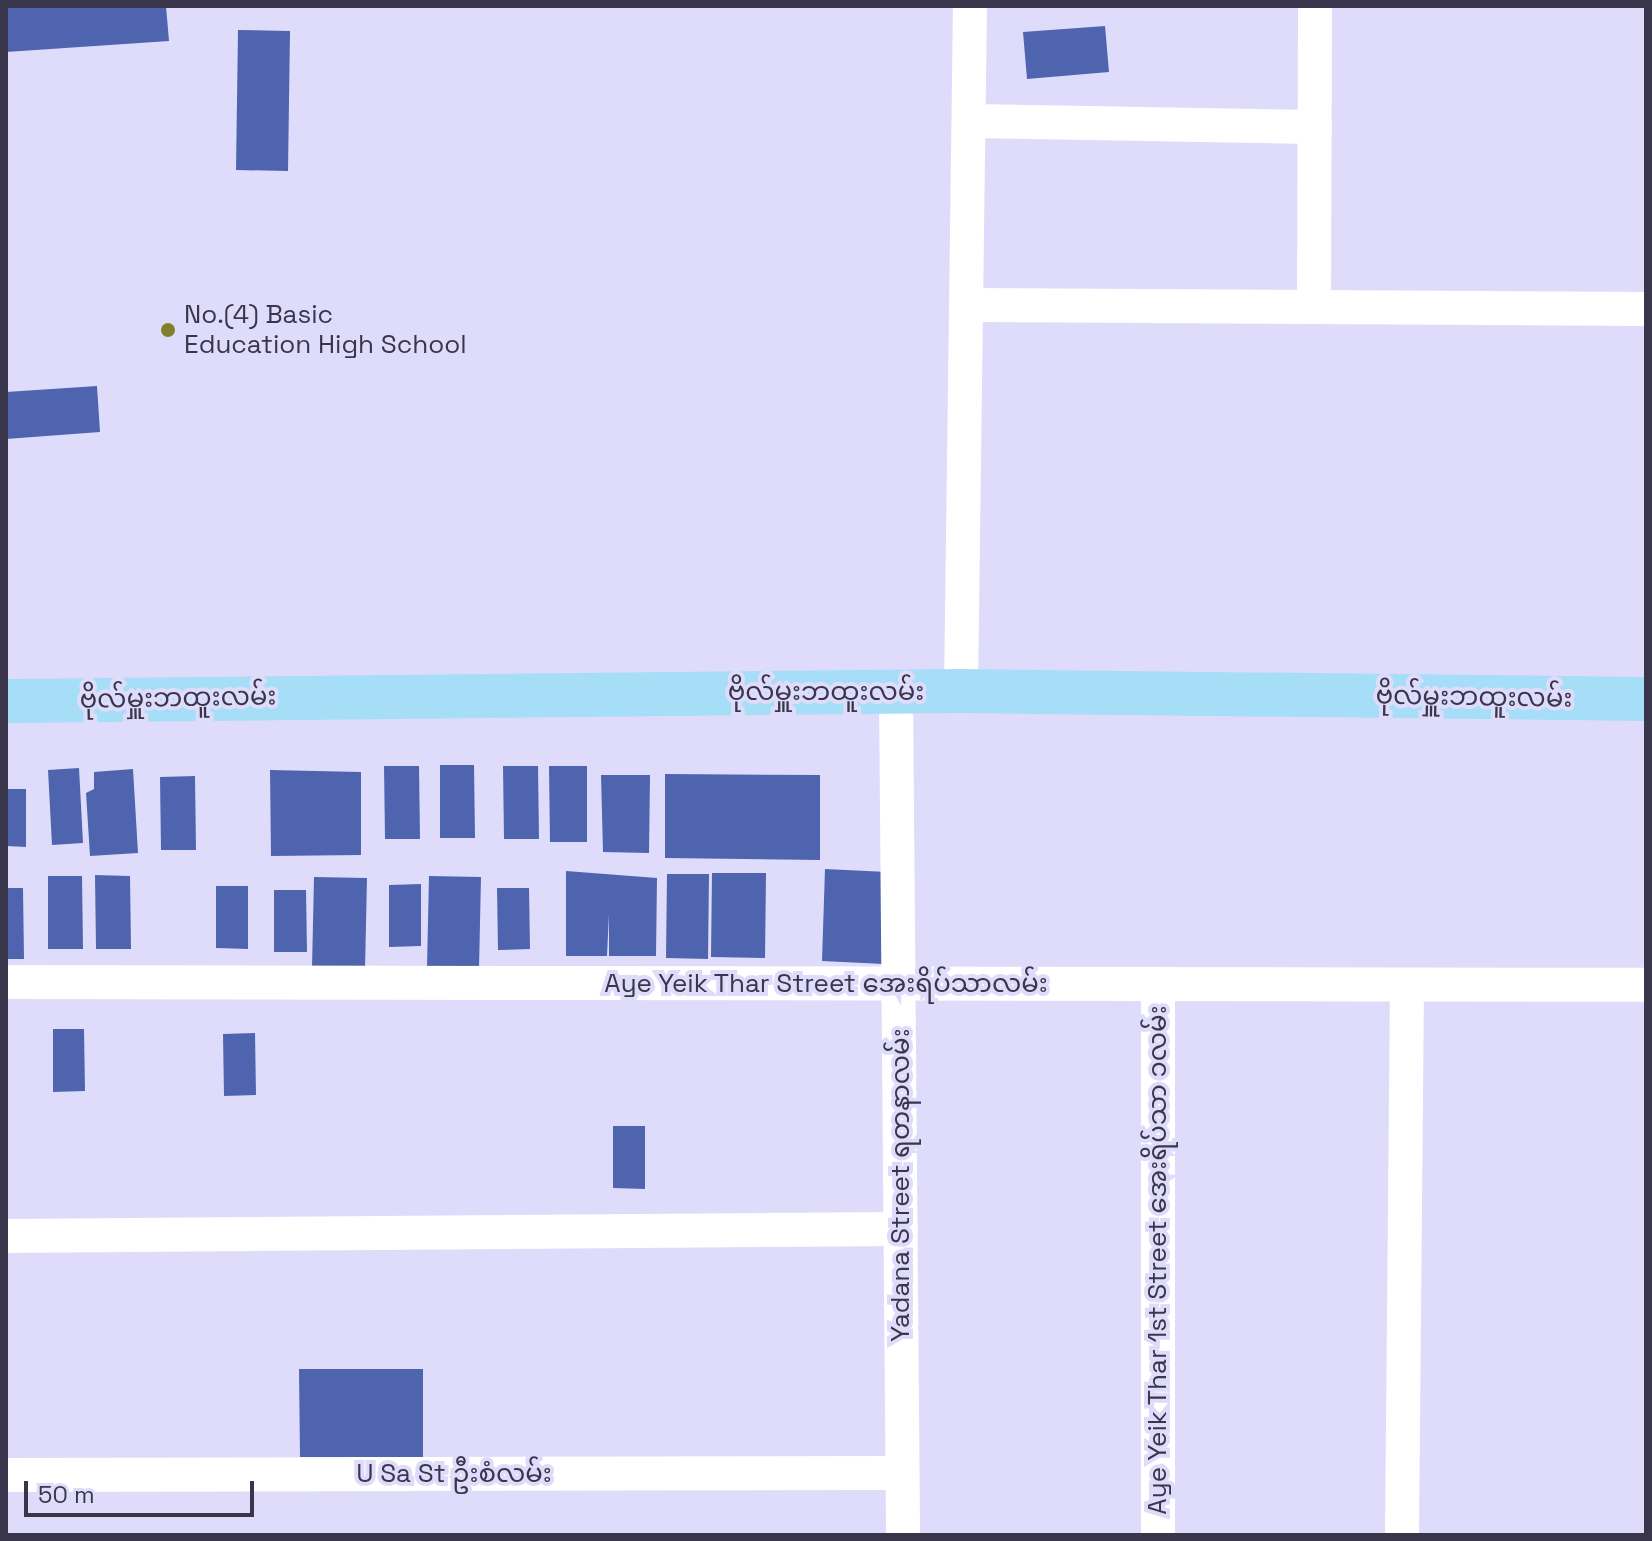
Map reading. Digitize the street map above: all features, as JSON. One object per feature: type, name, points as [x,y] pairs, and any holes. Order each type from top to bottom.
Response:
[{"type":"main road","name":"ဗိုလ်မှူးဘထူးလမ်း","points":[[6,701],[961,691],[1646,699]]},
{"type":"street","points":[[961,691],[970,6]]},
{"type":"street","points":[[1314,307],[1315,6]]},
{"type":"street","points":[[969,121],[1315,127]]},
{"type":"street","points":[[967,305],[1646,309]]},
{"type":"street","name":"Yadana Street ရတနာလမ်း","points":[[896,692],[903,1535]]},
{"type":"street","name":"Aye Yeik Thar Street အေးရိပ်သာလမ်း","points":[[6,982],[1646,985]]},
{"type":"street","name":"Aye Yeik Thar 1st Street အေးရိပ်သာ ၁လမ်း","points":[[1158,984],[1158,1535]]},
{"type":"street","points":[[1402,1535],[1407,985]]},
{"type":"street","points":[[6,1236],[901,1229]]},
{"type":"street","name":"U Sa St ဦးစံလမ်း","points":[[6,1475],[902,1473]]},
{"type":"building","points":[[6,6],[166,6],[169,41],[6,52]]},
{"type":"building","points":[[1105,26],[1109,72],[1027,79],[1023,32]]},
{"type":"building","points":[[238,30],[290,31],[288,171],[236,170]]},
{"type":"building","points":[[97,386],[100,432],[6,439],[6,392]]},
{"type":"building","points":[[440,765],[474,765],[475,838],[440,838]]},
{"type":"building","points":[[384,766],[419,766],[420,839],[385,839]]},
{"type":"building","points":[[503,766],[538,766],[539,839],[504,839]]},
{"type":"building","points":[[549,766],[587,766],[587,842],[550,842]]},
{"type":"building","points":[[79,768],[83,843],[52,845],[48,770]]},
{"type":"building","points":[[133,769],[138,853],[90,856],[86,793],[94,789],[94,772]]},
{"type":"building","points":[[270,770],[361,772],[361,855],[271,856]]},
{"type":"building","points":[[665,774],[820,775],[820,860],[665,858]]},
{"type":"building","points":[[601,775],[650,775],[649,853],[603,852]]},
{"type":"building","points":[[195,776],[196,850],[161,850],[160,777]]},
{"type":"building","points":[[6,789],[26,789],[26,847],[6,846]]},
{"type":"building","points":[[825,869],[887,872],[884,964],[822,961]]},
{"type":"building","points":[[566,871],[657,878],[656,956],[609,956],[609,914],[607,956],[566,956]]},
{"type":"building","points":[[712,873],[766,873],[765,958],[711,957]]},
{"type":"building","points":[[667,874],[709,874],[708,959],[666,958]]},
{"type":"building","points":[[95,875],[130,876],[131,949],[96,949]]},
{"type":"building","points":[[48,876],[82,876],[83,949],[48,949]]},
{"type":"building","points":[[429,876],[481,877],[479,969],[427,967]]},
{"type":"building","points":[[314,877],[367,878],[365,970],[312,968]]},
{"type":"building","points":[[421,884],[421,946],[389,947],[389,885]]},
{"type":"building","points":[[216,886],[248,886],[248,949],[216,948]]},
{"type":"building","points":[[6,888],[23,888],[24,959],[6,959]]},
{"type":"building","points":[[497,888],[529,888],[530,949],[498,950]]},
{"type":"building","points":[[274,890],[306,890],[307,952],[274,952]]},
{"type":"building","points":[[53,1029],[84,1029],[85,1091],[53,1092]]},
{"type":"building","points":[[255,1033],[256,1095],[224,1096],[223,1034]]},
{"type":"building","points":[[613,1126],[645,1126],[645,1189],[613,1188]]},
{"type":"building","points":[[299,1369],[423,1369],[423,1457],[300,1457]]},
{"type":"place","name":"No.(4) Basic Education High School","points":[[168,330]]}]
